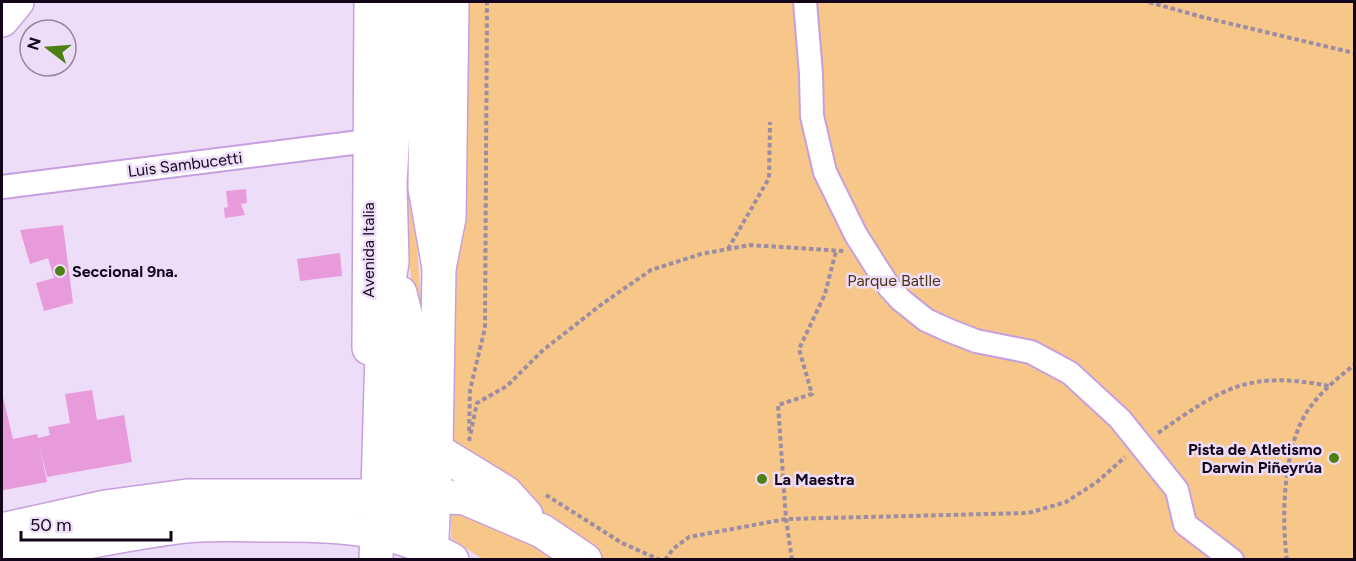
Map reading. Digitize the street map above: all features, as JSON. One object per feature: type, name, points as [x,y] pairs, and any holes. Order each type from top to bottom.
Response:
[{"type":"street","points":[[2,20],[17,2]]},
{"type":"street","name":"Avenida Italia","points":[[371,2],[368,141],[368,476],[405,497]]},
{"type":"street","name":"Avenida Italia","points":[[400,2],[390,184],[392,262],[406,317],[405,497]]},
{"type":"street","name":"Avenida Italia","points":[[427,2],[425,188],[439,268]]},
{"type":"street","name":"Avenida Italia","points":[[375,545],[436,450],[439,268],[449,218],[452,2]]},
{"type":"street","points":[[805,2],[812,116],[825,172],[856,235],[889,287],[926,320],[976,341],[1031,352],[1070,372],[1120,419],[1177,490],[1185,524],[1232,560]]},
{"type":"street","name":"Luis Sambucetti","points":[[2,187],[368,141]]},
{"type":"street","points":[[436,450],[506,493],[542,531]]},
{"type":"street","points":[[2,530],[105,507],[187,496],[465,498],[542,531],[585,560]]},
{"type":"street","points":[[405,497],[410,525],[438,556]]},
{"type":"street","points":[[2,559],[144,531],[189,526],[343,525],[375,545],[438,556]]},
{"type":"path","points":[[476,446],[469,439],[470,390],[485,328],[487,2]]},
{"type":"path","points":[[1149,2],[1354,53]]},
{"type":"path","points":[[728,249],[768,178],[770,122]]},
{"type":"path","points":[[469,439],[477,403],[507,386],[542,351],[602,304],[651,270],[701,254],[750,245],[868,252]]},
{"type":"path","points":[[792,560],[786,519],[778,405],[812,394],[799,349],[825,294],[836,250]]},
{"type":"path","points":[[1287,560],[1285,505],[1291,455],[1299,428],[1310,407],[1329,386],[1354,365]]},
{"type":"path","points":[[665,560],[673,549],[689,537],[786,519],[1028,513],[1066,502],[1097,482],[1139,445],[1196,406],[1238,385],[1264,380],[1298,380],[1329,386]]},
{"type":"path","points":[[541,492],[622,543],[660,560]]},
{"type":"green space","name":"Parque Batlle","points":[[452,2],[1354,2],[1354,559],[585,559],[434,496]]},
{"type":"green space","points":[[411,64],[412,182],[424,339],[416,329],[403,194]]},
{"type":"green space","points":[[456,509],[491,519],[556,559],[482,559],[451,538],[451,513]]},
{"type":"building","points":[[246,189],[247,203],[241,204],[245,215],[225,218],[224,208],[228,207],[226,191]]},
{"type":"building","name":"Seccional 9na.","points":[[63,225],[73,303],[44,311],[36,283],[54,278],[48,258],[30,264],[20,230]]},
{"type":"building","points":[[340,253],[342,276],[300,281],[297,259]]},
{"type":"building","points":[[92,390],[97,420],[124,415],[132,462],[47,477],[39,444],[47,482],[4,490],[2,493],[2,393],[13,439],[37,434],[38,438],[50,435],[48,427],[70,423],[65,394]]},
{"type":"place","name":"Seccional 9na.","points":[[60,271]]},
{"type":"place","name":"Pista de Atletismo Darwin Piñeyrúa","points":[[1334,458]]},
{"type":"place","name":"La Maestra","points":[[762,479]]}]
